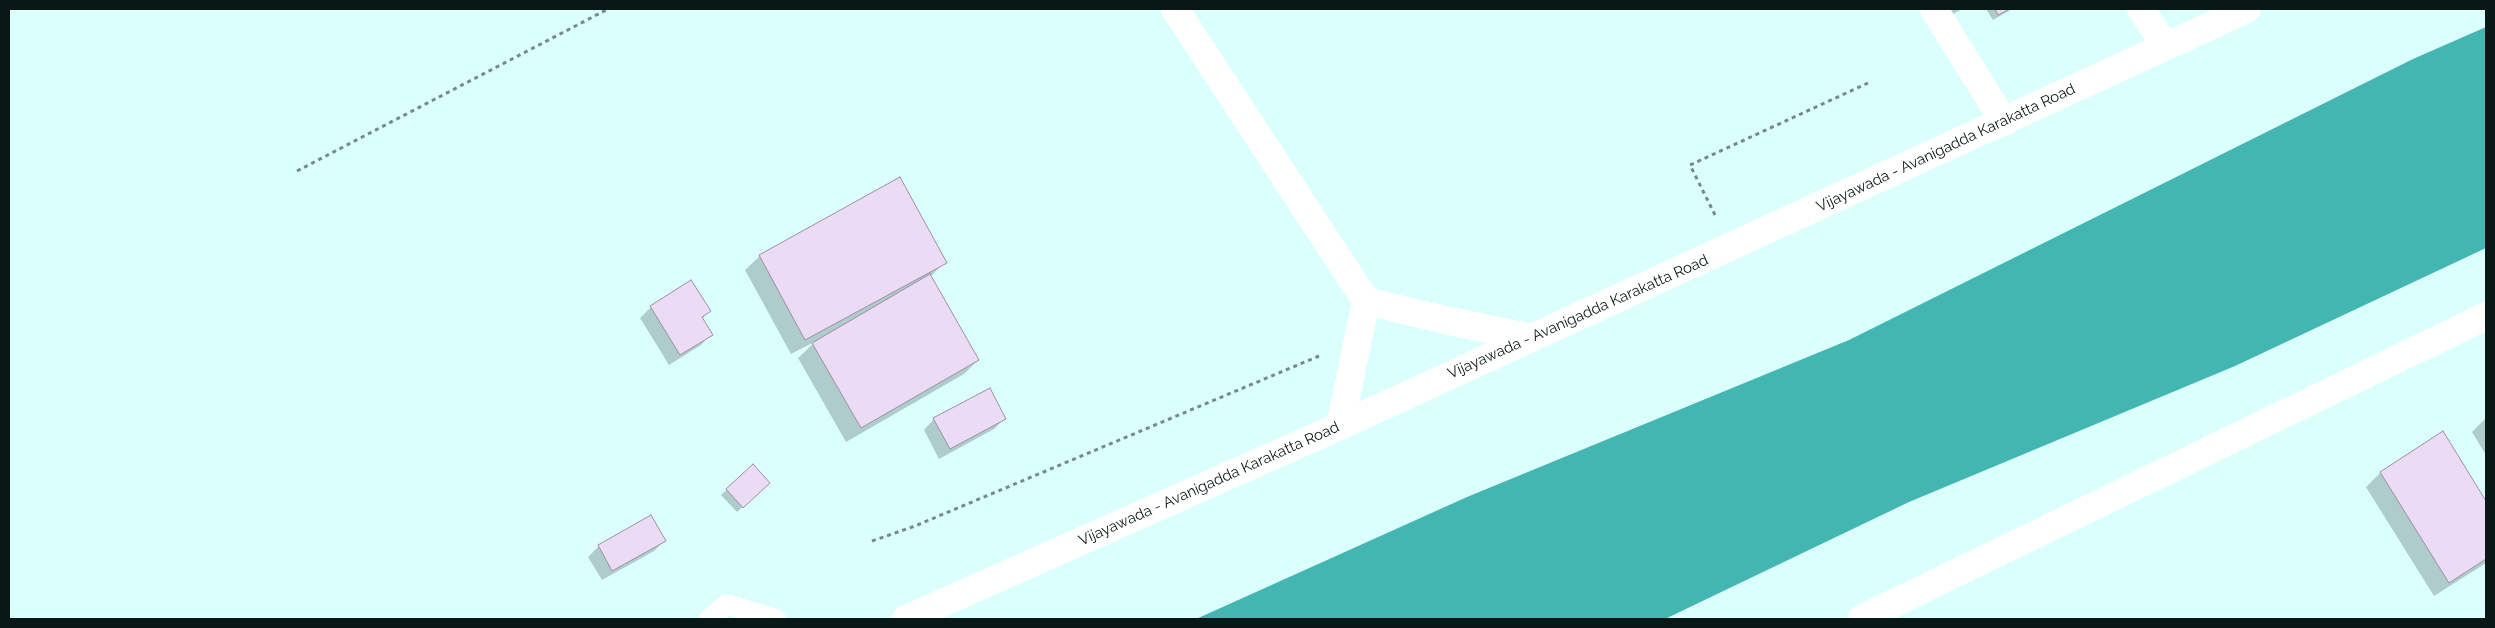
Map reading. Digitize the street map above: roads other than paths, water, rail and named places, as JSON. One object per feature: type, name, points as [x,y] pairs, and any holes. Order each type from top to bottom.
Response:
[{"type":"street","points":[[1174,9],[1366,301],[1532,338]]},
{"type":"street","points":[[1934,9],[2004,122]]},
{"type":"street","points":[[2142,9],[2165,46]]},
{"type":"street","name":"Vijayawada - Avanigadda Karakatta Road","points":[[906,619],[1340,426],[1731,248],[2247,9]]},
{"type":"street","points":[[1340,426],[1366,301]]},
{"type":"street","points":[[1861,619],[2486,316]]},
{"type":"lane","points":[[709,619],[727,604],[776,619]]},
{"type":"water","points":[[2486,27],[2486,248],[2235,366],[1909,502],[1665,619],[1196,619],[1467,497],[1849,340],[2413,59]]}]
